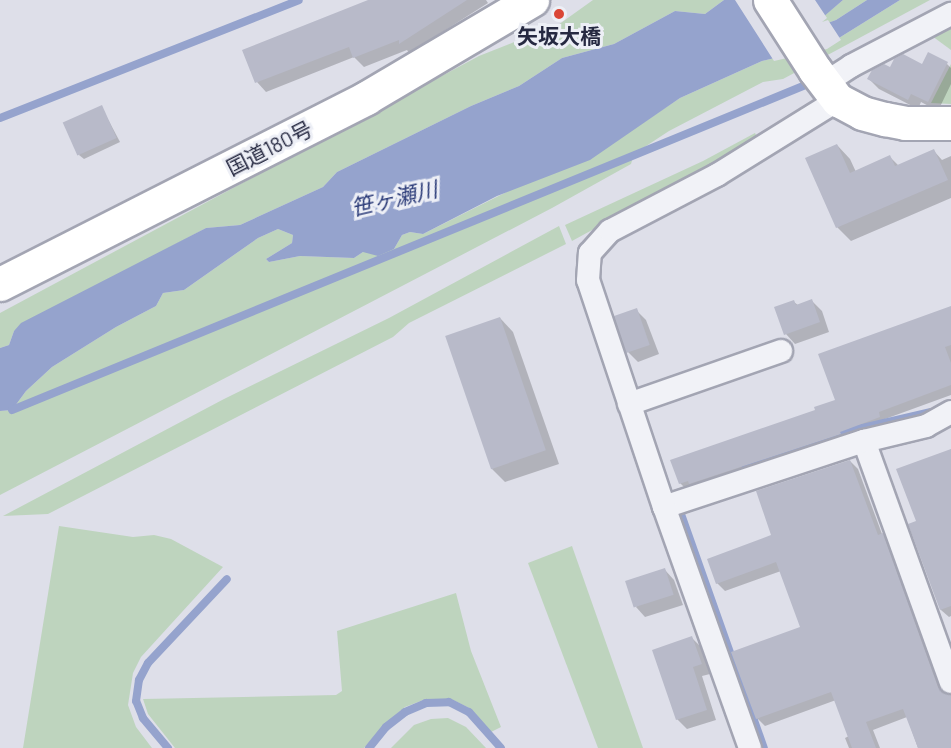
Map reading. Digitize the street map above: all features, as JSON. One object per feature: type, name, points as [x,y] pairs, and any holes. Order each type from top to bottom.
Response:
[{"type":"highway","name":"国道180号","points":[[0,284],[366,98],[532,0]]},
{"type":"highway","points":[[770,0],[826,84],[862,113],[927,125],[951,123]]},
{"type":"street","points":[[750,748],[675,504],[629,404],[588,280],[590,253],[610,231],[717,175],[826,84],[851,66],[951,14]]},
{"type":"street","points":[[629,404],[781,351]]},
{"type":"street","points":[[675,504],[864,441],[926,426],[951,412]]},
{"type":"street","points":[[864,441],[951,682]]},
{"type":"green space","points":[[593,0],[724,0],[705,14],[675,11],[614,44],[562,58],[519,86],[471,106],[337,172],[323,187],[240,225],[206,228],[14,331],[9,345],[0,348],[0,313],[479,56],[558,25]]},
{"type":"green space","points":[[843,0],[867,0],[836,20],[806,31]]},
{"type":"green space","points":[[900,0],[930,0],[783,79],[763,82],[669,131],[634,154],[631,164],[552,208],[0,495],[0,411],[12,410],[26,391],[52,367],[116,327],[156,306],[163,293],[184,290],[258,238],[278,229],[293,235],[292,243],[266,259],[269,262],[300,256],[354,258],[363,252],[394,249],[402,235],[410,232],[423,234],[638,126],[680,98],[762,61],[826,46]]},
{"type":"green space","points":[[951,26],[951,50],[932,36]]},
{"type":"green space","points":[[951,64],[951,104],[931,103]]},
{"type":"green space","points":[[755,133],[757,137],[707,167],[572,241],[565,225],[703,161]]},
{"type":"green space","points":[[559,226],[566,244],[409,323],[393,337],[48,514],[3,516],[224,399],[389,318]]},
{"type":"green space","points":[[59,526],[133,537],[154,535],[171,539],[223,567],[141,657],[133,673],[128,705],[136,727],[152,748],[23,748]]},
{"type":"green space","points":[[572,546],[643,748],[598,748],[528,563]]},
{"type":"green space","points":[[456,593],[471,651],[501,727],[491,732],[471,709],[451,699],[426,699],[405,707],[384,725],[364,748],[175,748],[148,714],[143,699],[336,695],[342,691],[337,631]]},
{"type":"green space","points":[[448,718],[466,727],[486,748],[391,748],[414,725],[431,719]]},
{"type":"water","name":"笹ヶ瀬川","points":[[724,0],[843,0],[808,30],[836,20],[867,0],[900,0],[826,46],[762,61],[680,98],[590,160],[497,196],[423,234],[410,232],[402,235],[394,249],[378,256],[363,252],[354,258],[300,256],[269,262],[266,259],[292,243],[293,235],[278,229],[258,238],[184,290],[163,293],[156,306],[116,327],[52,367],[26,391],[12,410],[0,411],[0,348],[9,345],[14,331],[21,323],[206,228],[240,225],[323,187],[337,172],[471,106],[519,86],[562,58],[614,44],[675,11],[705,14]]},
{"type":"pier","points":[[735,0],[815,0],[827,18],[822,22],[828,20],[841,40],[827,49],[774,61]]},
{"type":"building","points":[[368,0],[467,0],[399,44],[399,40],[353,58],[349,47],[255,83],[242,50]]},
{"type":"building","points":[[928,52],[948,62],[928,102],[911,94],[908,100],[867,79],[872,70],[884,64],[890,67],[894,59],[903,54],[922,64]]},
{"type":"building","points":[[102,105],[117,138],[77,155],[63,122]]},
{"type":"building","points":[[837,144],[850,173],[890,155],[895,166],[934,149],[948,180],[836,228],[805,158]]},
{"type":"building","points":[[812,299],[820,322],[784,335],[774,307],[794,300],[796,305]]},
{"type":"building","points":[[951,306],[951,345],[945,347],[951,363],[951,385],[879,412],[880,417],[840,432],[841,434],[689,484],[688,481],[679,484],[670,460],[815,410],[814,407],[835,400],[818,354]]},
{"type":"building","points":[[637,308],[650,345],[626,353],[613,316]]},
{"type":"building","points":[[500,317],[546,450],[491,469],[445,336]]},
{"type":"building","points":[[951,449],[951,606],[940,610],[908,524],[916,521],[896,469]]},
{"type":"building","points":[[850,460],[878,535],[883,533],[938,687],[943,693],[951,695],[951,748],[918,748],[903,709],[866,722],[876,748],[852,748],[831,692],[756,719],[731,652],[800,627],[776,562],[716,584],[707,559],[771,535],[756,491]]},
{"type":"building","points":[[665,568],[674,595],[634,608],[625,581]]},
{"type":"building","points":[[692,636],[702,664],[693,667],[707,710],[676,720],[652,650]]},
{"type":"waterway","points":[[0,118],[299,0]]},
{"type":"waterway","points":[[12,410],[813,82]]},
{"type":"waterway","points":[[745,469],[858,429],[931,412]]},
{"type":"waterway","points":[[683,503],[681,514],[764,748]]},
{"type":"waterway","points":[[168,748],[143,718],[136,701],[139,680],[148,663],[227,579]]},
{"type":"waterway","points":[[369,748],[386,727],[405,712],[426,703],[449,702],[469,712],[501,748]]},
{"type":"place","name":"矢坂大橋","points":[[559,14]]}]
